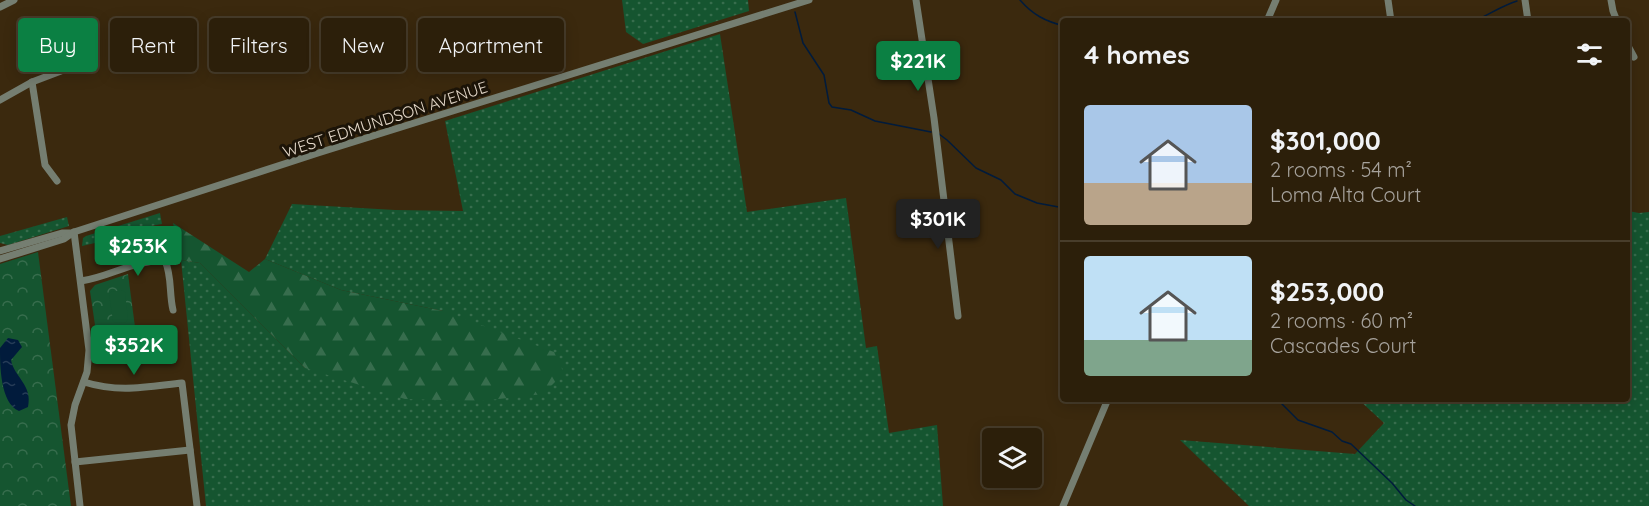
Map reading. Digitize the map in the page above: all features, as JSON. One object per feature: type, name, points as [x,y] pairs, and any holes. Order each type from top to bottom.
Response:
[{"type":"street","points":[[0,7],[14,0]]},
{"type":"street","name":"WEST EDMUNDSON AVENUE","points":[[0,251],[62,233],[74,232],[809,0]]},
{"type":"street","points":[[916,0],[934,118],[958,316]]},
{"type":"street","points":[[1268,18],[1276,0]]},
{"type":"street","points":[[1388,0],[1391,18]]},
{"type":"street","points":[[1525,0],[1528,18]]},
{"type":"street","points":[[1611,0],[1612,12],[1615,18]]},
{"type":"street","points":[[1630,50],[1634,57]]},
{"type":"street","points":[[0,100],[32,82],[58,72]]},
{"type":"street","points":[[32,82],[45,165],[57,182]]},
{"type":"street","points":[[74,232],[89,350],[87,372],[72,415],[71,425],[80,506]]},
{"type":"street","name":"WEST EDMUNDSON AVENUE","points":[[0,259],[64,239],[74,232]]},
{"type":"street","points":[[81,281],[102,278],[127,267],[165,261],[169,269],[173,310]]},
{"type":"street","points":[[84,382],[110,389],[125,390],[182,383],[196,506]]},
{"type":"street","points":[[1063,506],[1107,402]]},
{"type":"street","points":[[75,462],[190,450]]},
{"type":"green space","points":[[622,0],[748,0],[749,11],[643,44],[626,32]]},
{"type":"green space","points":[[720,34],[747,212],[846,198],[866,348],[877,346],[889,433],[937,425],[943,506],[206,506],[181,260],[200,263],[305,368],[443,311],[341,290],[265,259],[292,204],[463,211],[445,121]]},
{"type":"green space","points":[[1630,211],[1649,212],[1649,506],[1249,506],[1180,440],[1355,454],[1384,423],[1361,402],[1630,402]]},
{"type":"green space","points":[[160,213],[162,224],[124,231],[125,236],[82,246],[83,238],[86,236]]},
{"type":"green space","points":[[67,217],[69,226],[8,245],[0,243],[0,236]]},
{"type":"green space","points":[[173,223],[249,272],[265,259],[341,290],[443,311],[554,352],[564,373],[543,394],[480,401],[405,399],[305,368],[200,263],[181,260]]},
{"type":"green space","points":[[38,252],[71,506],[0,506],[0,264]]},
{"type":"green space","points":[[128,274],[135,327],[96,332],[90,291],[95,285]]},
{"type":"green space","points":[[122,290],[125,292],[128,319],[126,322],[115,323],[109,294]]},
{"type":"water","points":[[8,338],[18,340],[22,347],[11,360],[26,387],[29,399],[28,407],[19,411],[8,400],[2,383],[0,348]]},
{"type":"waterway","points":[[1020,0],[1040,17],[1060,25]]},
{"type":"waterway","points":[[1480,18],[1517,1]]},
{"type":"waterway","points":[[795,12],[803,43],[824,75],[829,103],[832,107],[851,110],[875,121],[931,132]]},
{"type":"waterway","points":[[1428,18],[1439,18]]},
{"type":"waterway","points":[[939,134],[976,168],[1001,180],[1015,194],[1037,203],[1060,207]]},
{"type":"waterway","points":[[1280,402],[1298,420],[1332,432],[1342,441],[1351,444],[1392,483],[1406,500],[1415,506]]}]
